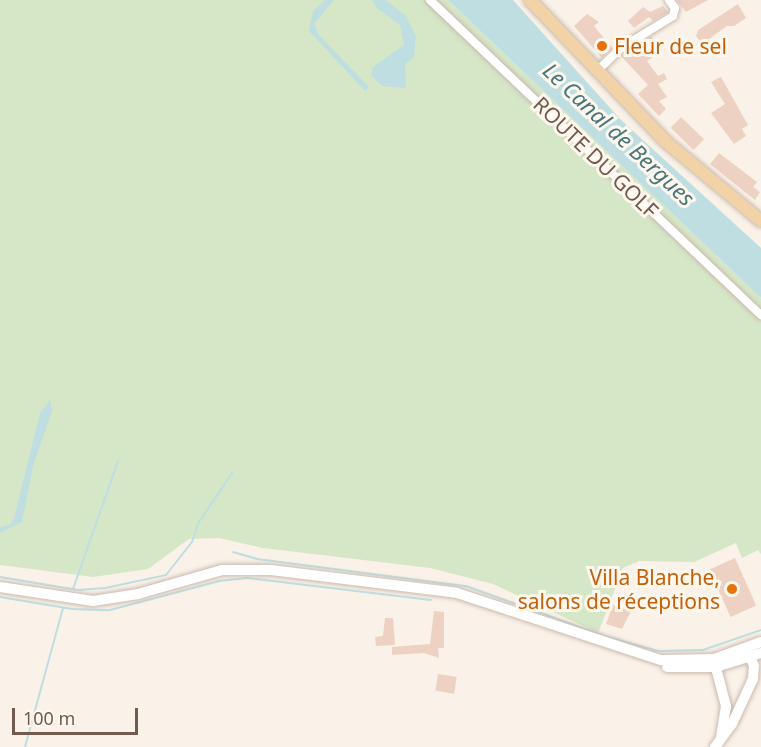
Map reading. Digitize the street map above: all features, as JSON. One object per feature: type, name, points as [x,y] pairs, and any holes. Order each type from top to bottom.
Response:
[{"type":"main road","points":[[530,0],[671,147],[761,221]]},
{"type":"main road","points":[[0,587],[93,601],[138,594],[222,570],[272,570],[457,593],[652,665],[715,663],[753,653]]},
{"type":"main road","points":[[717,744],[732,724],[753,679],[753,653],[761,642]]},
{"type":"main road","points":[[715,663],[726,706],[717,744]]},
{"type":"street","name":"ROUTE DU GOLF","points":[[430,0],[761,315]]},
{"type":"street","points":[[597,71],[629,43],[673,16],[675,8],[669,0]]},
{"type":"green space","points":[[0,0],[448,0],[761,298],[761,554],[758,550],[742,558],[736,543],[694,562],[639,561],[623,568],[598,633],[493,584],[430,568],[263,548],[219,538],[189,539],[148,569],[93,577],[0,565]]},
{"type":"water","points":[[325,0],[334,0],[314,24],[319,35],[369,87],[365,91],[309,31],[313,11]]},
{"type":"water","points":[[372,0],[386,0],[406,16],[416,36],[414,57],[405,64],[406,88],[382,86],[371,75],[373,67],[404,45],[400,25],[377,8]]},
{"type":"water","name":"Le Canal de Bergues","points":[[448,0],[513,0],[621,120],[761,248],[761,298]]},
{"type":"water","points":[[50,400],[52,411],[33,466],[22,522],[0,533],[0,527],[10,525],[14,519],[40,413]]},
{"type":"building","points":[[677,0],[708,0],[686,12]]},
{"type":"building","points":[[738,4],[746,18],[734,26],[727,26],[702,44],[696,36],[698,30]]},
{"type":"building","points":[[663,6],[668,12],[653,21],[649,17],[634,28],[628,21],[643,7],[650,12]]},
{"type":"building","points":[[587,14],[599,22],[594,26],[612,48],[602,58],[574,26]]},
{"type":"building","points":[[652,36],[656,55],[647,61],[658,76],[664,73],[667,79],[658,84],[667,97],[659,101],[666,109],[659,116],[638,94],[648,85],[621,56]]},
{"type":"building","points":[[721,77],[748,125],[742,129],[746,136],[734,144],[711,113],[725,104],[711,82]]},
{"type":"building","points":[[681,117],[704,139],[694,150],[671,128]]},
{"type":"building","points":[[719,153],[757,182],[753,187],[760,192],[755,200],[710,164]]},
{"type":"building","points":[[735,558],[756,606],[731,617],[709,569]]},
{"type":"building","points":[[613,605],[631,611],[622,629],[606,624]]},
{"type":"building","points":[[434,611],[444,612],[444,648],[438,648],[439,658],[424,653],[392,655],[392,647],[430,644]]},
{"type":"building","points":[[385,618],[393,618],[395,645],[376,646],[375,637],[383,636]]},
{"type":"building","points":[[438,674],[457,677],[454,694],[435,691]]},
{"type":"waterway","points":[[73,589],[118,461]]},
{"type":"waterway","points":[[0,577],[78,590],[105,588],[166,575],[192,542],[199,522],[232,473]]},
{"type":"waterway","points":[[233,552],[257,559],[466,586],[608,637],[658,651],[703,650],[761,630]]},
{"type":"waterway","points":[[0,597],[72,609],[110,610],[219,581],[247,578],[431,600]]},
{"type":"waterway","points":[[25,747],[63,608]]},
{"type":"place","name":"Fleur de sel","points":[[602,46]]},
{"type":"place","name":"Villa Blanche, salons de réceptions","points":[[732,589]]}]
